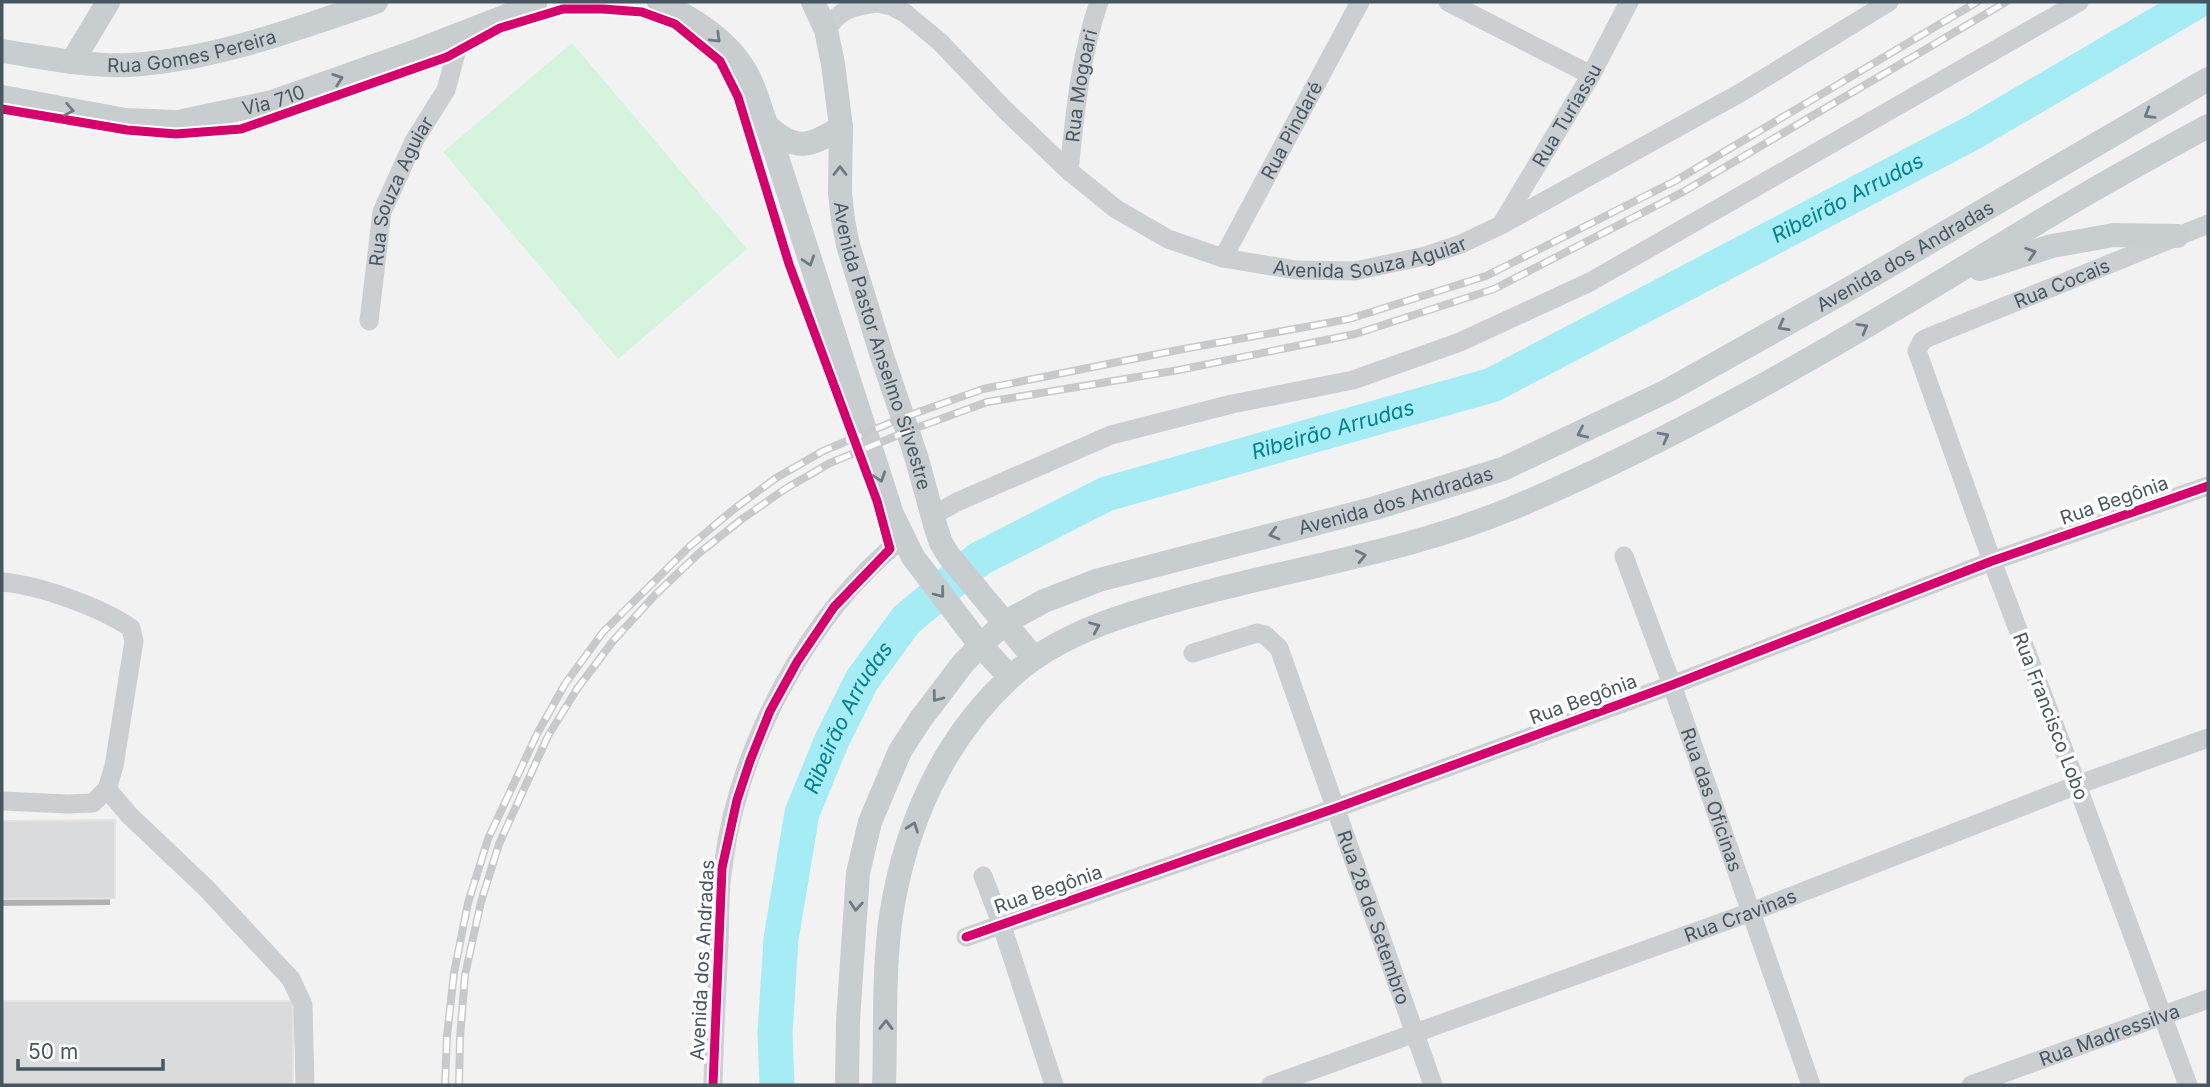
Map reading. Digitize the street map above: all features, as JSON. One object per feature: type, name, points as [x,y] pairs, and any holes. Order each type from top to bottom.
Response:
[{"type":"main road","points":[[72,62],[108,2]]},
{"type":"main road","name":"Rua Gomes Pereira","points":[[2,51],[72,62],[127,65],[199,55],[243,45],[376,2]]},
{"type":"main road","points":[[497,2],[543,4]]},
{"type":"main road","name":"Avenida Pastor Anselmo Silvestre","points":[[659,2],[709,30],[747,74],[892,514],[908,548],[974,636],[1010,677]]},
{"type":"main road","name":"Avenida Pastor Anselmo Silvestre","points":[[813,2],[826,30],[834,64],[841,127],[840,194],[848,245],[941,543],[1034,657]]},
{"type":"main road","name":"Via 710","points":[[2,97],[125,120],[178,122],[272,102],[543,4]]},
{"type":"main road","name":"Avenida dos Andradas","points":[[847,1085],[848,1021],[858,873],[870,821],[900,751],[942,691],[974,636],[998,616],[1099,580],[1373,509],[1503,469],[1667,391],[1856,285],[2208,79]]},
{"type":"main road","points":[[766,126],[779,137],[792,143],[804,144],[818,141],[841,127]]},
{"type":"main road","name":"Avenida dos Andradas","points":[[884,1085],[891,918],[908,840],[919,808],[935,775],[981,708],[1010,677],[1034,657],[1094,627],[1133,612],[1259,579],[1399,547],[1512,509],[1610,466],[1743,396],[1943,281],[2077,199],[2208,126]]},
{"type":"main road","points":[[1943,281],[2052,246],[2114,235],[2177,236]]},
{"type":"street","name":"Avenida Souza Aguiar","points":[[826,30],[836,16],[850,8],[875,2],[891,6],[905,13],[940,42],[1005,110],[1069,171],[1116,209],[1168,239],[1223,258],[1296,270],[1355,271],[1424,256],[1461,244],[1501,225],[1740,93],[1889,2]]},
{"type":"street","name":"Rua Mogoari","points":[[1069,171],[1078,84],[1088,34],[1099,2]]},
{"type":"street","name":"Rua Pindaré","points":[[1223,258],[1360,2]]},
{"type":"street","points":[[1448,2],[1591,75]]},
{"type":"street","name":"Rua Turiassu","points":[[1501,225],[1591,75],[1629,2]]},
{"type":"street","points":[[932,516],[957,502],[1111,435],[1232,404],[1353,380],[1460,342],[1590,282],[2079,2]]},
{"type":"street","name":"Rua Souza Aguiar","points":[[369,321],[382,212],[414,141],[446,90],[456,53],[467,32]]},
{"type":"street","points":[[419,50],[439,51],[447,57],[452,71]]},
{"type":"street","name":"Rua Cocais","points":[[1919,346],[1927,338],[2208,224]]},
{"type":"street","name":"Rua Francisco Lobo","points":[[1919,346],[1918,356],[1992,561],[2188,1085]]},
{"type":"street","name":"Rua Begônia","points":[[966,937],[1336,808],[1672,685],[1992,561],[2208,486]]},
{"type":"street","name":"Avenida dos Andradas","points":[[713,1085],[722,868],[737,800],[750,761],[770,711],[797,662],[834,607],[866,572],[908,548]]},
{"type":"street","name":"Rua das Oficinas","points":[[1624,556],[1672,685],[1811,1085]]},
{"type":"street","points":[[2,582],[46,592],[113,616],[131,628],[134,641],[114,766],[107,789],[93,803],[2,801]]},
{"type":"street","name":"Rua 28 de Setembro","points":[[1193,653],[1256,633],[1265,635],[1279,648],[1433,1085]]},
{"type":"street","name":"Rua Cravinas","points":[[1270,1085],[1751,912],[2077,785],[2208,738]]},
{"type":"street","points":[[107,789],[129,815],[206,888],[291,979],[303,1005],[305,1085]]},
{"type":"street","points":[[983,876],[1054,1085]]},
{"type":"street","name":"Rua Madressilva","points":[[1971,1085],[2208,999]]},
{"type":"green space","points":[[572,43],[747,249],[618,359],[443,152]]},
{"type":"building","points":[[115,820],[115,898],[2,899],[2,821]]},
{"type":"building","points":[[2,1001],[293,1001],[293,1085],[2,1085]]},
{"type":"waterway","name":"Ribeirão Arrudas","points":[[777,1085],[775,1033],[781,939],[802,813],[832,740],[862,680],[906,620],[979,559],[1106,494],[1492,385],[1972,133],[2196,2]]},
{"type":"railway","points":[[445,1085],[454,973],[468,903],[488,839],[537,734],[565,684],[603,632],[690,546],[776,478],[823,451],[902,418],[983,389],[1349,319],[1486,276],[1675,181],[1977,2]]},
{"type":"railway","points":[[459,1085],[465,975],[481,902],[499,844],[548,736],[577,689],[613,641],[655,595],[698,554],[742,519],[785,489],[830,463],[987,402],[1179,370],[1355,334],[1494,289],[1681,193],[2006,2]]},
{"type":"cycle path","points":[[2,109],[127,130],[176,134],[241,129],[447,57],[500,28],[563,9],[642,12],[675,24],[720,61],[738,97],[789,264],[877,501],[890,549],[834,607],[797,662],[770,711],[737,800],[722,868],[713,1085]]},
{"type":"cycle path","points":[[966,937],[1336,808],[1672,685],[1992,561],[2208,486]]}]
